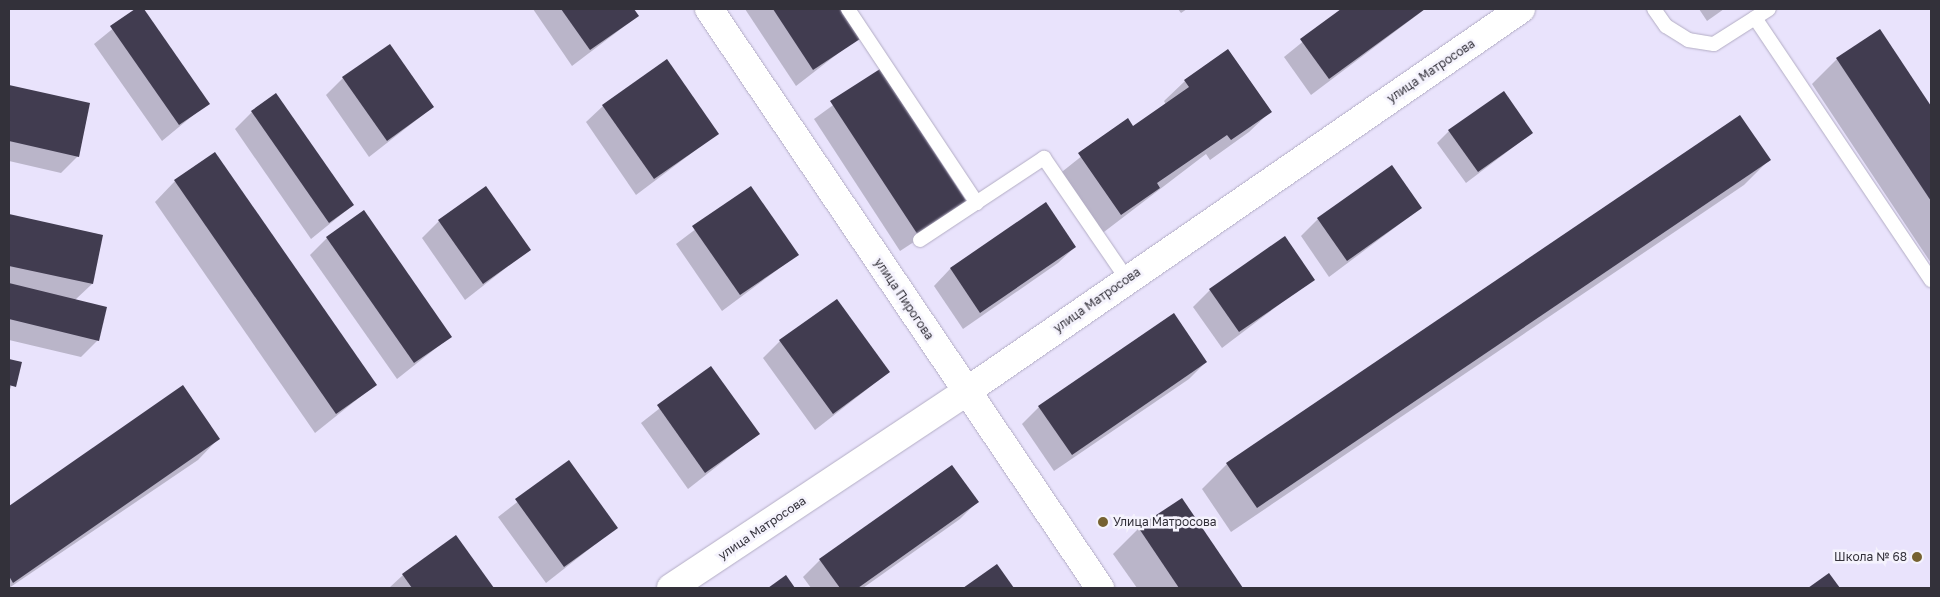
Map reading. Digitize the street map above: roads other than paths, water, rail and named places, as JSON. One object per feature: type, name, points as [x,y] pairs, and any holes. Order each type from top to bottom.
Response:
[{"type":"street","name":"улица Пирогова","points":[[709,9],[1100,588]]},
{"type":"street","name":"улица Матросова","points":[[671,588],[967,391],[1521,9]]},
{"type":"lane","points":[[848,9],[977,202]]},
{"type":"lane","points":[[1654,9],[1666,26],[1688,40],[1714,44],[1769,9]]},
{"type":"lane","points":[[1755,18],[1931,280]]},
{"type":"lane","points":[[920,240],[1044,158],[1128,279]]},
{"type":"place","name":"Улица Матросова","points":[[1103,522]]},
{"type":"place","name":"Школа № 68","points":[[1917,557]]}]
